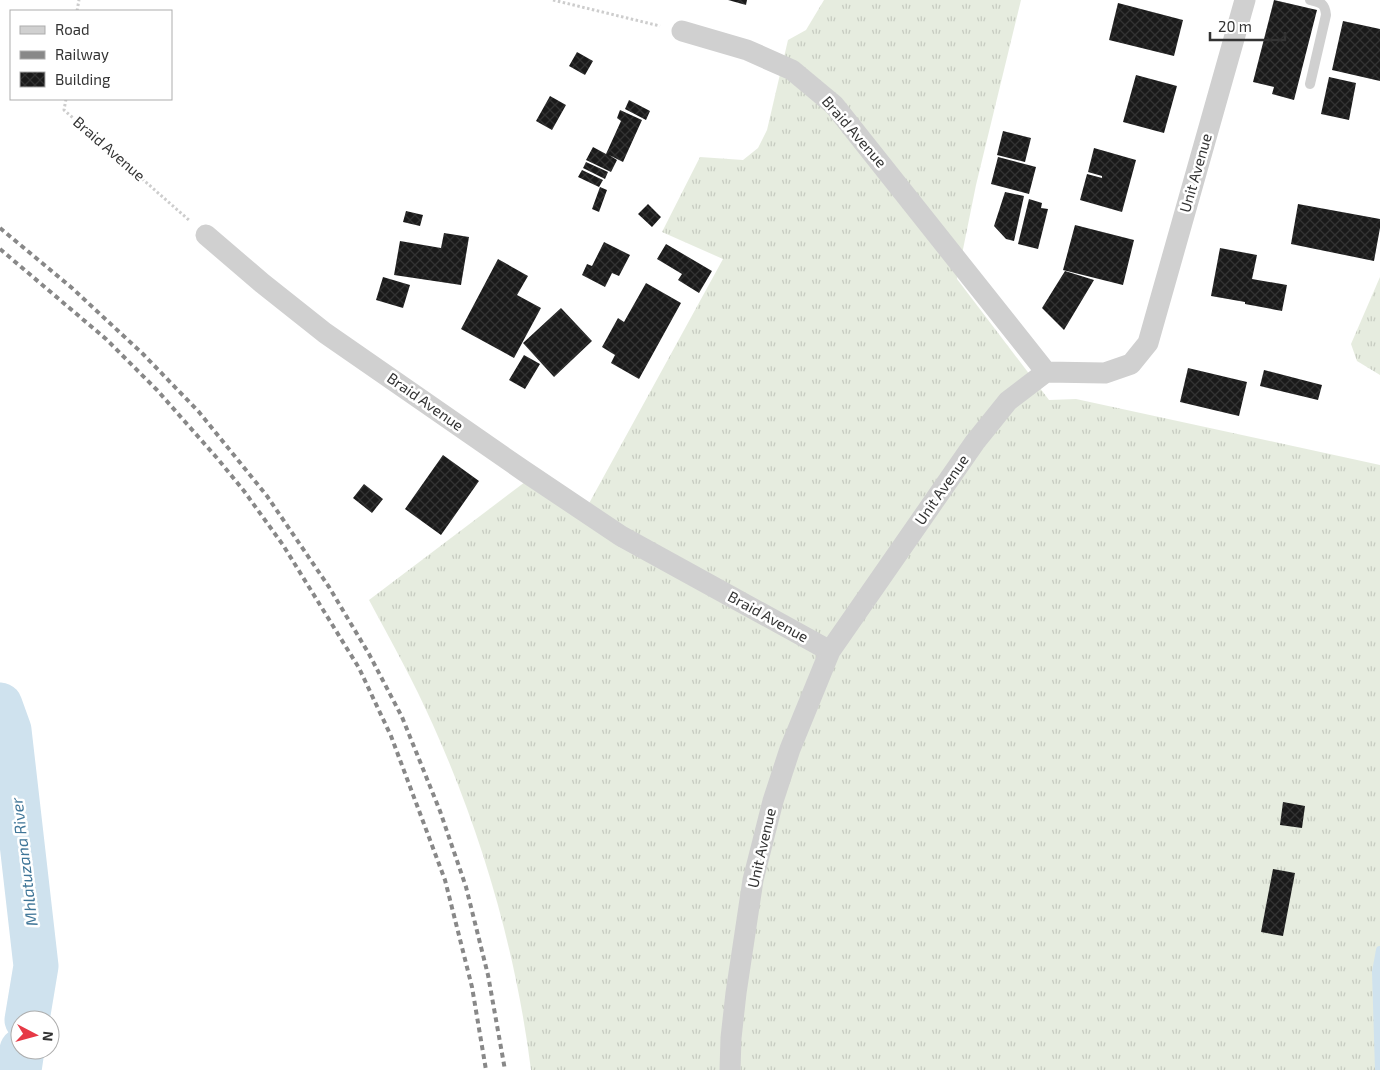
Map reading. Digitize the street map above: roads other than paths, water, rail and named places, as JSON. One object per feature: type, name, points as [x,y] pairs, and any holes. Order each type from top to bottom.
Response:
[{"type":"street","name":"Unit Avenue","points":[[730,1070],[736,993],[753,880],[773,802],[790,749],[830,651],[976,442],[1008,401],[1046,372],[1106,373],[1131,364],[1148,343],[1245,0]]},
{"type":"street","name":"Braid Avenue","points":[[682,31],[747,50],[792,70],[834,105],[1046,372]]},
{"type":"street","name":"Braid Avenue","points":[[206,235],[325,333],[564,498],[621,536],[830,651]]},
{"type":"lane","points":[[1310,0],[1321,3],[1326,8],[1310,84]]},
{"type":"waterway","name":"Mhlatuzana River","points":[[0,705],[9,730],[36,966],[29,1010]]},
{"type":"waterway","points":[[1379,1070],[1376,972],[1380,950]]},
{"type":"waterway","name":"Mhlatuzana River","points":[[19,1070],[20,1060]]},
{"type":"railway","points":[[0,228],[72,288],[143,354],[199,412],[267,496],[329,587],[369,654],[402,717],[440,811],[466,887],[488,975],[505,1070]]},
{"type":"railway","points":[[0,249],[106,339],[157,390],[217,458],[244,491],[283,545],[359,668],[391,736],[445,880],[472,987],[486,1070]]}]
